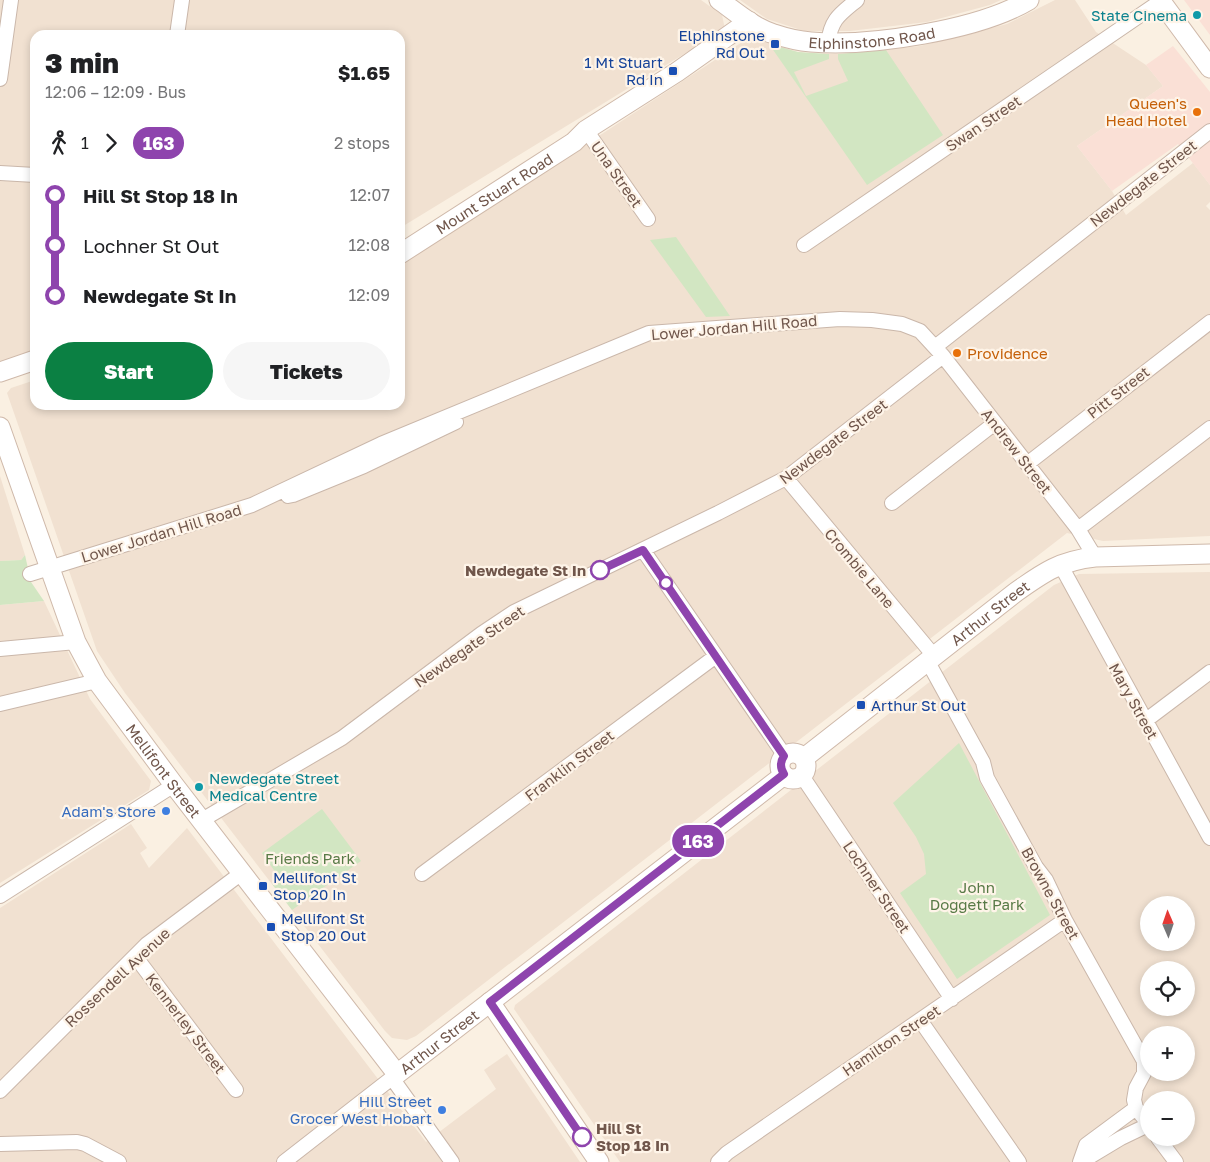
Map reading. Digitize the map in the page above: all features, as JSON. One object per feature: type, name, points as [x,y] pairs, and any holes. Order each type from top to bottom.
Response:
[{"type":"street","points":[[0,79],[11,0]]},
{"type":"street","points":[[179,30],[182,0]]},
{"type":"street","name":"Elphinstone Road","points":[[719,0],[771,34],[810,42],[828,43],[888,38],[947,28],[999,14],[1029,0]]},
{"type":"street","points":[[828,43],[830,30],[836,17],[857,0]]},
{"type":"street","points":[[1160,1],[1210,68]]},
{"type":"street","name":"Swan Street","points":[[804,245],[1160,1]]},
{"type":"street","name":"Mount Stuart Road","points":[[405,251],[574,142],[586,130],[678,72],[750,21]]},
{"type":"street","name":"Mount Stuart Road","points":[[405,236],[567,133],[586,130]]},
{"type":"street","name":"Una Street","points":[[586,130],[648,219]]},
{"type":"street","name":"Newdegate Street","points":[[202,820],[342,738],[481,634],[514,612],[786,478],[1210,131]]},
{"type":"street","points":[[0,173],[30,175]]},
{"type":"street","name":"Lower Jordan Hill Road","points":[[30,574],[252,505],[381,444],[649,333],[840,319],[872,320],[902,324],[920,331],[939,352]]},
{"type":"street","name":"Pitt Street","points":[[1027,464],[1210,322]]},
{"type":"street","name":"Andrew Street","points":[[939,352],[1078,529],[1095,557]]},
{"type":"street","points":[[0,372],[30,362]]},
{"type":"street","points":[[0,384],[30,375]]},
{"type":"street","points":[[892,503],[995,423]]},
{"type":"street","name":"Mellifont Street","points":[[0,428],[76,642],[98,681],[174,785],[242,872],[395,1076]]},
{"type":"street","points":[[1078,529],[1210,428]]},
{"type":"street","name":"Crombie Lane","points":[[786,478],[932,660]]},
{"type":"street","name":"Lochner Street","points":[[643,550],[794,766],[952,999]]},
{"type":"street","name":"Arthur Street","points":[[284,1162],[1039,576],[1060,564],[1079,559],[1210,554]]},
{"type":"street","name":"Mary Street","points":[[1060,564],[1210,838]]},
{"type":"street","points":[[0,649],[76,642]]},
{"type":"street","name":"Franklin Street","points":[[422,874],[716,656]]},
{"type":"street","name":"Browne Street","points":[[932,660],[983,762],[987,778],[1036,867],[1046,880],[1144,1061],[1144,1073],[1136,1088],[1134,1100],[1136,1108]]},
{"type":"street","points":[[1145,721],[1210,672]]},
{"type":"street","points":[[0,704],[98,681]]},
{"type":"street","points":[[0,896],[174,785]]},
{"type":"street","name":"Rossendell Avenue","points":[[0,1091],[147,944],[242,872]]},
{"type":"street","name":"Hamilton Street","points":[[718,1162],[727,1153],[1066,920]]},
{"type":"street","name":"Kennerley Street","points":[[135,956],[236,1090]]},
{"type":"street","points":[[490,1002],[599,1162]]},
{"type":"street","points":[[920,1020],[1019,1162]]},
{"type":"street","points":[[395,1076],[452,1162]]},
{"type":"street","points":[[1081,1162],[1086,1145],[1136,1108],[1140,1113]]},
{"type":"street","points":[[1081,1162],[1121,1138],[1140,1129]]},
{"type":"street","points":[[0,1144],[77,1142],[85,1144],[118,1162]]},
{"type":"street","points":[[1164,1146],[1176,1162]]},
{"type":"shaded area","points":[[0,0],[701,0],[722,15],[725,29],[405,225],[405,30],[30,30],[30,355],[0,364]]},
{"type":"shaded area","points":[[740,0],[1001,0],[990,5],[927,22],[850,31],[804,31],[767,19]]},
{"type":"shaded area","points":[[1055,0],[1075,0],[1096,32],[1146,65],[1163,86],[1077,146],[1112,191],[1126,215],[1193,163],[1210,185],[1210,202],[1206,206],[1210,210],[1210,536],[1103,541],[1067,533],[416,1036],[407,1040],[392,1038],[125,693],[97,651],[7,393],[11,388],[30,382],[30,410],[405,410],[405,260],[750,37],[797,52],[849,54],[920,46],[1007,24]]},
{"type":"shaded area","name":"State Cinema","points":[[1184,0],[1210,0],[1210,35]]},
{"type":"shaded area","points":[[1173,46],[1210,92],[1210,185],[1178,144],[1112,191],[1077,146],[1163,86],[1146,65]]},
{"type":"shaded area","points":[[0,476],[25,555],[21,560],[0,561]]},
{"type":"shaded area","points":[[1210,572],[1210,1162],[620,1162],[514,1009],[515,1005],[1054,585],[1079,574]]},
{"type":"shaded area","points":[[44,601],[90,699],[151,781],[149,790],[0,883],[0,605]]},
{"type":"shaded area","points":[[131,824],[147,848],[140,853],[149,868],[187,828],[426,1142],[496,1089],[484,1070],[507,1054],[580,1162],[0,1162],[0,908]]},
{"type":"green space","points":[[769,44],[798,52],[829,54],[829,59],[794,72],[806,96],[848,81],[838,59],[838,54],[886,50],[943,135],[867,185]]},
{"type":"green space","points":[[676,237],[730,316],[706,317],[650,240]]},
{"type":"green space","points":[[25,555],[31,582],[44,601],[0,605],[0,561],[21,560]]},
{"type":"green space","name":"John Doggett Park","points":[[959,743],[1050,915],[957,979],[900,893],[926,874],[924,854],[916,837],[893,803]]},
{"type":"green space","name":"Friends Park","points":[[322,809],[361,861],[292,910],[272,884],[278,876],[262,853]]},
{"type":"bus line","name":"163","points":[[582,1137],[490,1002],[784,774],[781,767],[784,756],[643,550],[600,570]]},
{"type":"place","name":"State Cinema","points":[[1197,15]]},
{"type":"place","name":"Elphinstone Rd Out","points":[[775,44]]},
{"type":"place","name":"1 Mt Stuart Rd In","points":[[673,71]]},
{"type":"place","name":"Queen's Head Hotel","points":[[1197,112]]},
{"type":"place","name":"Providence","points":[[957,353]]},
{"type":"place","name":"Newdegate St In","points":[[600,570]]},
{"type":"place","name":"Arthur St Out","points":[[861,705]]},
{"type":"place","name":"Newdegate Street Medical Centre","points":[[199,787]]},
{"type":"place","name":"Adam's Store","points":[[166,811]]},
{"type":"place","name":"Mellifont St Stop 20 In","points":[[263,886]]},
{"type":"place","name":"Mellifont St Stop 20 Out","points":[[271,927]]},
{"type":"place","name":"Hill Street Grocer West Hobart","points":[[442,1110]]},
{"type":"place","name":"Hill St Stop 18 In","points":[[582,1137]]}]
